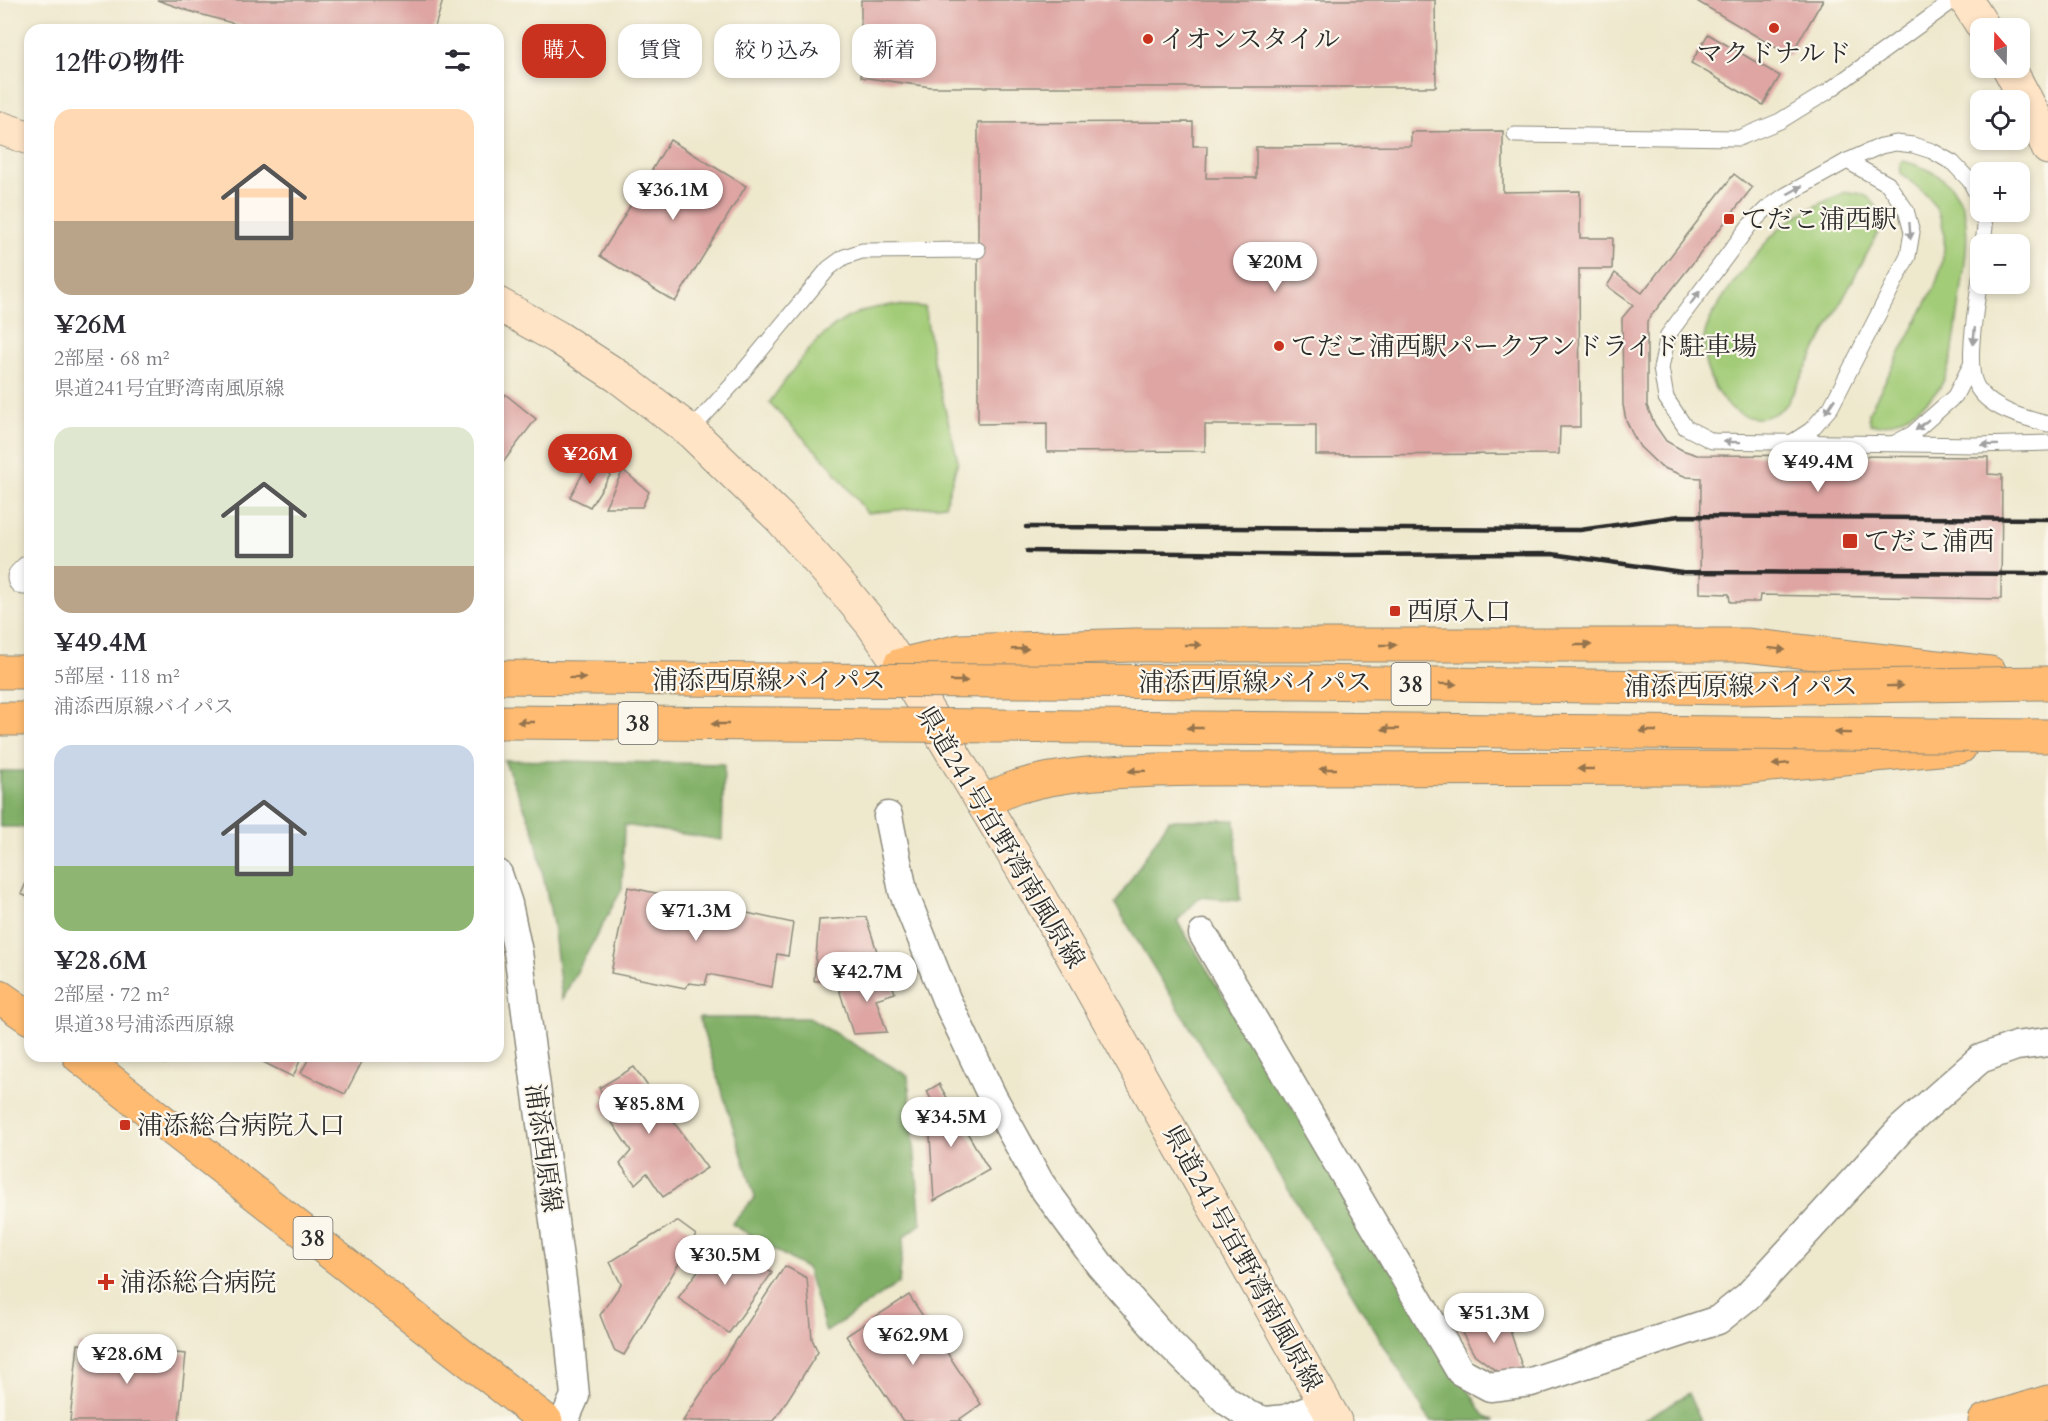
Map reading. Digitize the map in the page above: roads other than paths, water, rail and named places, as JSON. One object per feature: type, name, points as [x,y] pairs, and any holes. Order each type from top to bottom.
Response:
[{"type":"main road","points":[[1966,0],[1978,18]]},
{"type":"main road","points":[[2014,78],[2048,148]]},
{"type":"main road","points":[[0,128],[24,136]]},
{"type":"main road","name":"県道241号宜野湾南風原線","points":[[504,307],[619,376],[690,431],[781,519],[872,624],[900,665],[1041,900],[1330,1412]]},
{"type":"main road","points":[[900,665],[960,651],[1134,645],[1746,645],[2048,682]]},
{"type":"main road","points":[[0,672],[24,672]]},
{"type":"main road","name":"浦添西原線バイパス","points":[[504,677],[1304,682],[1738,688],[2048,682]]},
{"type":"main road","points":[[0,719],[24,719]]},
{"type":"main road","name":"浦添西原線バイパス","points":[[504,722],[2048,737]]},
{"type":"main road","points":[[982,802],[1029,784],[1076,775],[1114,772],[1196,769],[1739,768],[2048,737]]},
{"type":"main road","points":[[0,997],[24,1014]]},
{"type":"main road","name":"38","points":[[87,1062],[546,1421]]},
{"type":"main road","points":[[1985,1421],[2048,1402]]},
{"type":"street","points":[[888,816],[903,891],[946,999],[992,1096],[1040,1183],[1100,1264],[1165,1339],[1227,1401],[1248,1415],[1265,1421],[1330,1412]]},
{"type":"street","name":"浦添西原線","points":[[504,892],[518,952],[569,1333],[575,1396],[564,1421]]},
{"type":"street","points":[[1203,934],[1460,1371],[1490,1387],[1531,1382],[1718,1320],[1748,1296],[1901,1129],[1980,1059],[2016,1046],[2048,1042]]},
{"type":"lane","points":[[1515,135],[1739,138],[1780,121],[1827,92],[1954,0]]},
{"type":"lane","points":[[1970,181],[1953,163],[1932,151],[1896,143],[1881,146],[1847,161],[1786,195],[1749,226],[1668,335],[1661,368],[1666,398],[1685,428],[1712,441],[1976,445],[2048,443]]},
{"type":"lane","points":[[1791,443],[1811,430],[1831,408],[1908,256],[1912,232],[1906,210],[1888,184],[1847,161]]},
{"type":"lane","points":[[690,431],[732,385],[828,268],[844,256],[871,250],[978,250]]},
{"type":"lane","points":[[1978,294],[1971,365],[1976,385],[1987,399],[2002,409],[2048,424]]},
{"type":"lane","points":[[1892,444],[1912,434],[1955,396],[1971,365]]},
{"type":"railway","points":[[1026,527],[1580,530],[1679,516],[2048,519]]},
{"type":"railway","points":[[1027,551],[1337,555],[1552,554],[1682,572],[2048,574]]},
{"type":"place","name":"マクドナルド","points":[[1774,28]]},
{"type":"place","name":"イオンスタイル","points":[[1148,39]]},
{"type":"place","name":"てだこ浦西駅","points":[[1729,219]]},
{"type":"place","name":"てだこ浦西駅パークアンドライド駐車場","points":[[1279,346]]},
{"type":"place","name":"てだこ浦西","points":[[1850,541]]},
{"type":"place","name":"西原入口","points":[[1395,611]]},
{"type":"place","name":"浦添総合病院入口","points":[[125,1125]]},
{"type":"place","name":"浦添総合病院","points":[[106,1282]]}]
